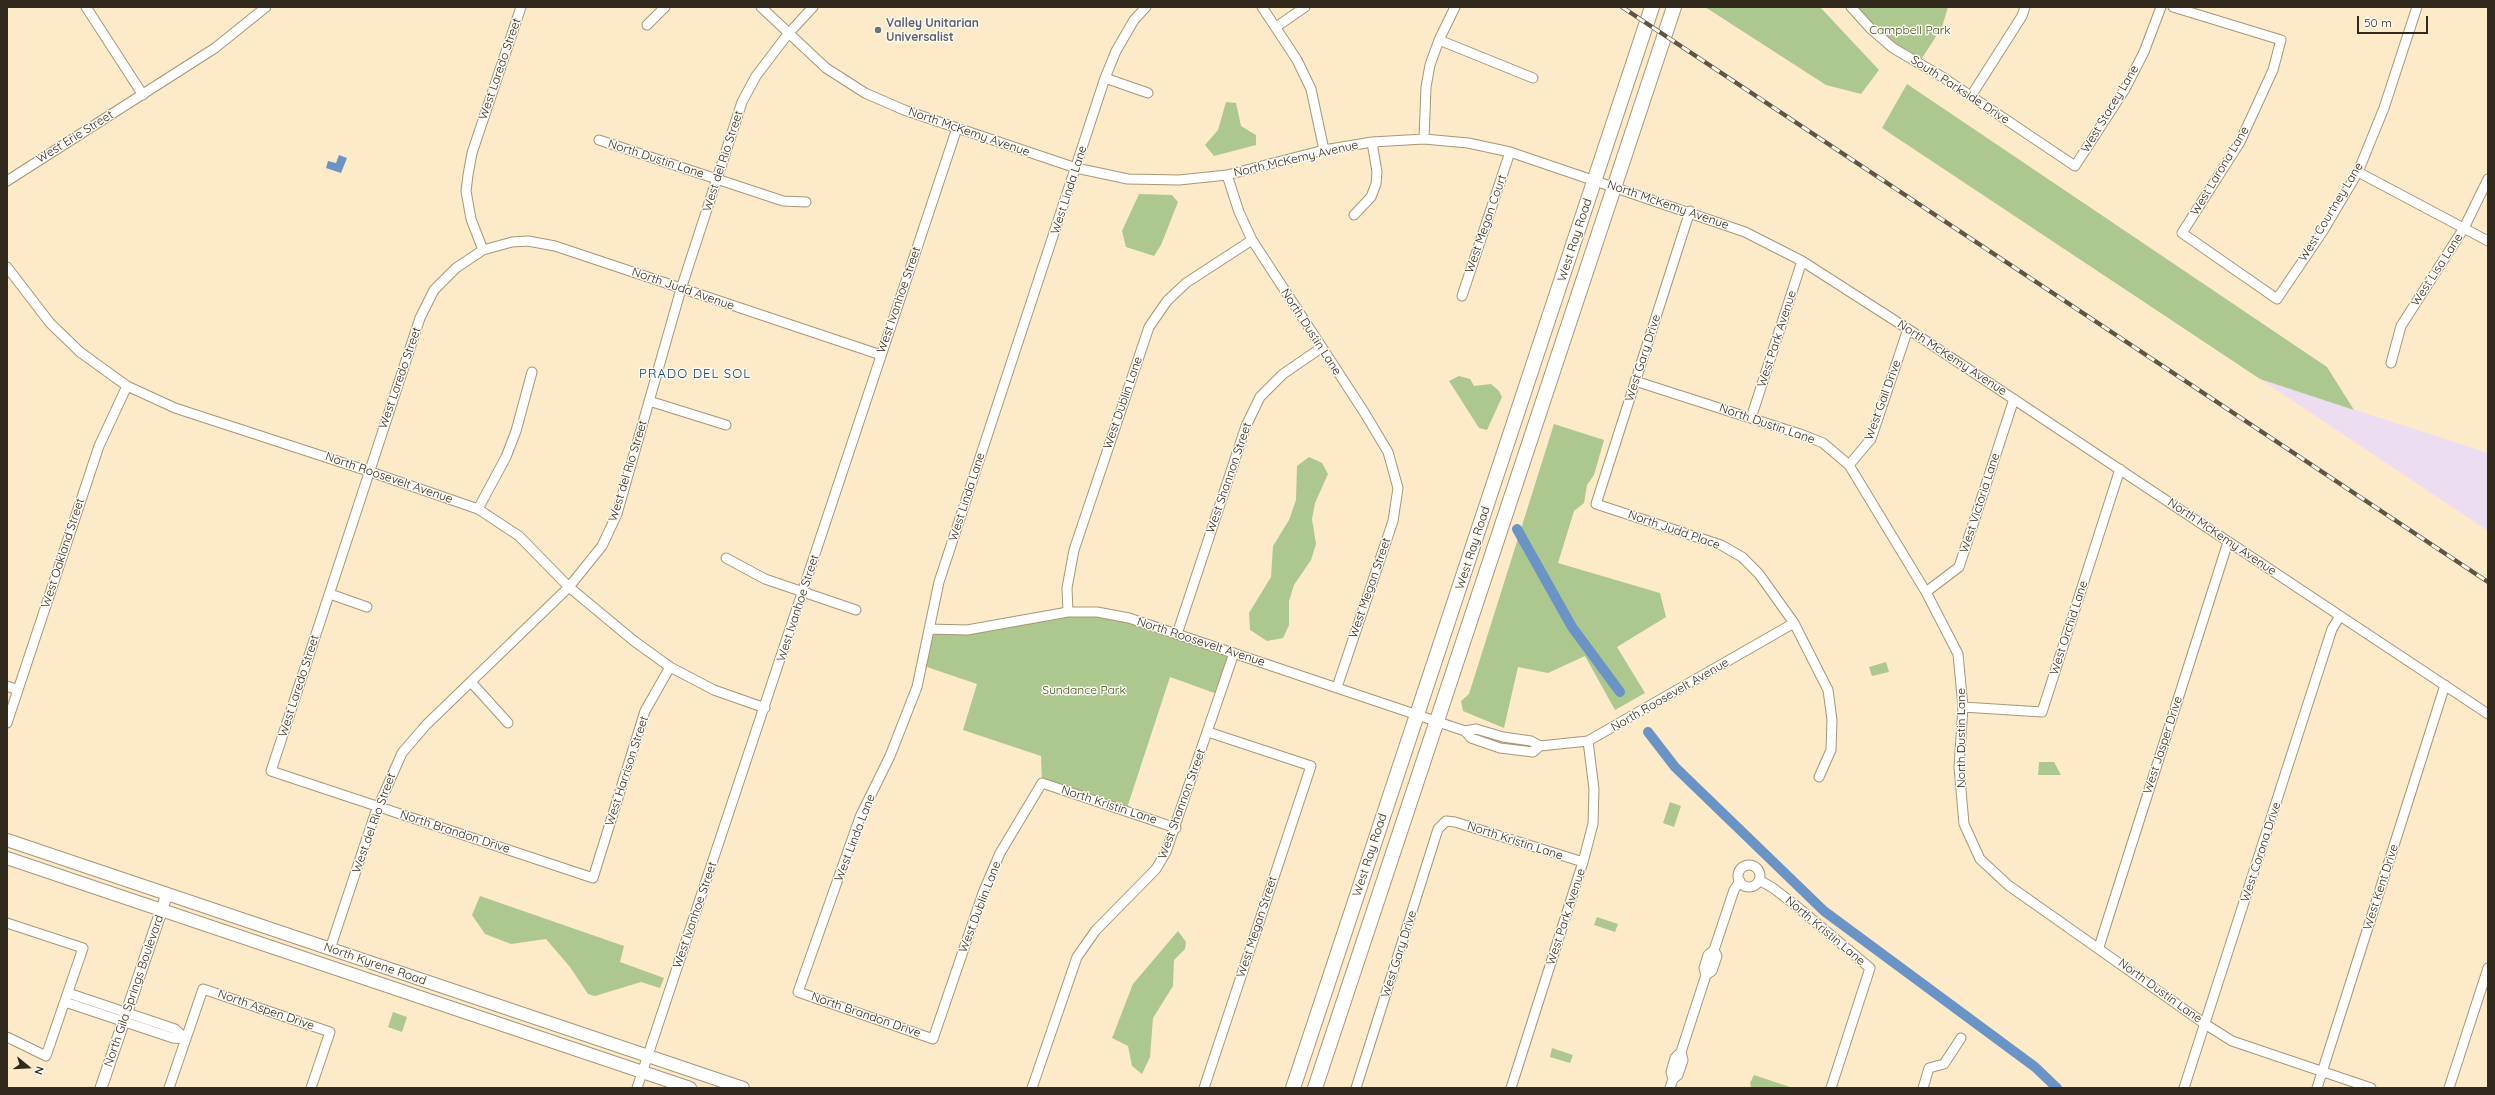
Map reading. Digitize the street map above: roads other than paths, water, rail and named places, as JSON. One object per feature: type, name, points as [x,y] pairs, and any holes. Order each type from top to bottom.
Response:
[{"type":"main road","name":"West Ray Road","points":[[1293,1088],[1652,7]]},
{"type":"main road","name":"West Ray Road","points":[[1315,1088],[1674,7]]},
{"type":"main road","name":"North Kyrene Road","points":[[7,840],[743,1088]]},
{"type":"main road","name":"North Kyrene Road","points":[[7,858],[690,1088]]},
{"type":"street","points":[[86,7],[144,95],[215,48],[266,7]]},
{"type":"street","name":"West Laredo Street","points":[[271,771],[330,594],[368,470],[420,318],[434,290],[456,268],[483,250],[471,219],[466,191],[468,175],[472,153],[521,7]]},
{"type":"street","points":[[647,25],[665,7]]},
{"type":"street","name":"North McKemy Avenue","points":[[761,7],[788,34],[826,68],[865,93],[904,110],[1076,168],[1128,179],[1156,181],[1227,175],[1324,150],[1372,142],[1424,139],[1468,143],[1510,152],[1690,211],[1745,232],[1802,261],[1908,329],[2488,714]]},
{"type":"street","name":"West del Rio Street","points":[[330,949],[378,806],[402,753],[426,725],[569,587],[602,546],[617,514],[681,289],[742,102],[756,76],[788,34],[813,7]]},
{"type":"street","name":"West Linda Lane","points":[[798,992],[860,817],[890,756],[917,687],[939,582],[1105,78],[1116,51],[1134,20],[1146,7]]},
{"type":"street","points":[[1262,7],[1276,26],[1297,60],[1311,89],[1324,150]]},
{"type":"street","points":[[1276,26],[1305,7]]},
{"type":"street","points":[[1424,139],[1426,87],[1439,40],[1455,7]]},
{"type":"street","name":"South Parkside Drive","points":[[1851,7],[1870,28],[1893,48],[1971,96],[2075,166]]},
{"type":"street","points":[[1971,96],[2022,16],[2025,7]]},
{"type":"street","name":"West Stacey Lane","points":[[2075,166],[2125,89],[2144,52],[2161,7]]},
{"type":"street","name":"West Larona Lane","points":[[2174,7],[2281,40],[2273,70],[2240,142],[2182,233],[2277,300]]},
{"type":"street","name":"West Courtney Lane","points":[[2277,300],[2323,231],[2358,172],[2384,108],[2417,7]]},
{"type":"street","points":[[1439,40],[1533,78]]},
{"type":"street","points":[[1105,78],[1148,93]]},
{"type":"street","name":"West Erie Street","points":[[7,181],[144,95]]},
{"type":"street","name":"West Ivanhoe Street","points":[[637,1088],[765,708],[957,128]]},
{"type":"street","name":"North Dustin Lane","points":[[599,140],[783,201],[806,202]]},
{"type":"street","points":[[1354,215],[1371,197],[1376,184],[1377,172],[1372,142]]},
{"type":"street","name":"West Megan Court","points":[[1462,296],[1510,152]]},
{"type":"street","points":[[2358,172],[2488,241]]},
{"type":"street","name":"North Dustin Lane","points":[[1227,175],[1239,212],[1252,240],[1364,412],[1388,452],[1398,488]]},
{"type":"street","name":"West Lisa Lane","points":[[2391,363],[2401,326],[2464,228],[2488,179]]},
{"type":"street","name":"West Gary Drive","points":[[1596,504],[1690,211]]},
{"type":"street","name":"West Dublin Lane","points":[[1068,612],[1067,588],[1074,550],[1148,327],[1167,301],[1186,283],[1252,240]]},
{"type":"street","name":"North Judd Avenue","points":[[483,250],[512,242],[528,241],[555,246],[881,354]]},
{"type":"street","name":"West Park Avenue","points":[[1751,418],[1802,261]]},
{"type":"street","name":"North Roosevelt Avenue","points":[[7,267],[50,323],[80,352],[126,386],[175,408],[368,470],[478,509],[519,536],[569,587],[634,641],[670,667],[714,690],[765,708]]},
{"type":"street","name":"West Gail Drive","points":[[1849,465],[1872,440],[1908,329]]},
{"type":"street","name":"West Shannon Street","points":[[1177,634],[1246,426],[1260,396],[1283,374],[1321,348]]},
{"type":"street","points":[[478,509],[506,457],[516,431],[532,372]]},
{"type":"street","name":"North Dustin Lane","points":[[1635,381],[1751,418],[1822,443],[1849,465],[1926,592],[1958,654],[1963,707],[1959,768],[1964,824],[1980,859],[2008,885],[2205,1024],[2232,1040],[2371,1088]]},
{"type":"street","name":"West Oakland Street","points":[[7,723],[99,446],[126,386]]},
{"type":"street","name":"West Victoria Lane","points":[[1926,592],[1959,567],[2014,399]]},
{"type":"street","points":[[649,401],[726,425]]},
{"type":"street","name":"West Orchid Lane","points":[[1963,707],[2042,712],[2120,469]]},
{"type":"street","name":"West Megan Street","points":[[1337,687],[1393,521],[1398,488]]},
{"type":"street","name":"North Judd Place","points":[[1596,504],[1721,545],[1742,557],[1759,574],[1794,623],[1828,690],[1832,720],[1831,750],[1819,777]]},
{"type":"street","name":"West Jasper Drive","points":[[2099,948],[2228,542]]},
{"type":"street","points":[[726,558],[764,579],[856,610]]},
{"type":"street","points":[[330,594],[367,607]]},
{"type":"street","name":"North Roosevelt Avenue","points":[[929,629],[967,630],[1068,612],[1097,612],[1122,617],[1234,652],[1437,720],[1465,731],[1476,729],[1503,737],[1531,741],[1540,746],[1588,741],[1642,712],[1794,623]]},
{"type":"street","name":"West Corona Drive","points":[[2184,1088],[2332,629],[2340,616]]},
{"type":"street","name":"West Shannon Street","points":[[1032,1088],[1077,957],[1096,930],[1156,869],[1166,852],[1176,828],[1234,652]]},
{"type":"street","name":"West Harrison Street","points":[[593,878],[645,712],[670,667]]},
{"type":"street","points":[[471,682],[508,722]]},
{"type":"street","name":"West Kent Drive","points":[[2317,1088],[2445,685]]},
{"type":"street","points":[[7,686],[18,690]]},
{"type":"street","name":"West Megan Street","points":[[1204,1088],[1311,766],[1208,732]]},
{"type":"street","name":"West Park Avenue","points":[[1511,1088],[1583,862],[1593,824],[1594,789],[1588,741]]},
{"type":"street","name":"North Brandon Drive","points":[[271,771],[593,878]]},
{"type":"street","name":"West Dublin Lane","points":[[933,1038],[983,893],[1000,853],[1042,783]]},
{"type":"street","name":"North Kristin Lane","points":[[1042,783],[1176,828]]},
{"type":"street","name":"West Gary Drive","points":[[1356,1088],[1438,829],[1446,822]]},
{"type":"street","name":"North Kristin Lane","points":[[1446,822],[1455,822],[1583,862]]},
{"type":"street","points":[[1670,1088],[1673,1079],[1671,1072],[1675,1058],[1681,1052],[1706,975],[1712,972],[1717,956],[1714,950],[1734,890],[1740,881],[1740,871],[1749,866],[1758,870],[1759,880],[1751,887],[1745,886],[1740,881]]},
{"type":"street","name":"North Kristin Lane","points":[[1759,880],[1773,888],[1795,905],[1870,968],[1831,1088]]},
{"type":"street","name":"North Gila Springs Boulevard","points":[[102,1088],[168,894]]},
{"type":"street","points":[[7,923],[83,948],[46,1056],[7,1037]]},
{"type":"street","points":[[2449,1088],[2485,988],[2488,968]]},
{"type":"street","name":"North Aspen Drive","points":[[186,1039],[203,989],[330,1032],[311,1088]]},
{"type":"street","name":"North Brandon Drive","points":[[798,992],[933,1038]]},
{"type":"street","points":[[67,997],[126,1017],[173,1038],[186,1039],[169,1088]]},
{"type":"street","points":[[1923,1088],[1929,1068],[1944,1064],[1961,1038]]},
{"type":"water","points":[[339,155],[347,158],[341,173],[326,168],[328,161],[336,163]]},
{"type":"waterway","points":[[1517,529],[1572,627],[1620,692]]},
{"type":"waterway","points":[[1648,732],[1675,767],[1824,911],[2035,1067],[2057,1088]]},
{"type":"railway","points":[[1622,7],[2488,582]]},
{"type":"place","name":"Valley Unitarian Universalist","points":[[878,30]]},
{"type":"district","name":"PRADO DEL SOL","points":[[695,374]]},
{"type":"park label","name":"Campbell Park","points":[[1910,30]]},
{"type":"park label","name":"Sundance Park","points":[[1084,690]]}]
